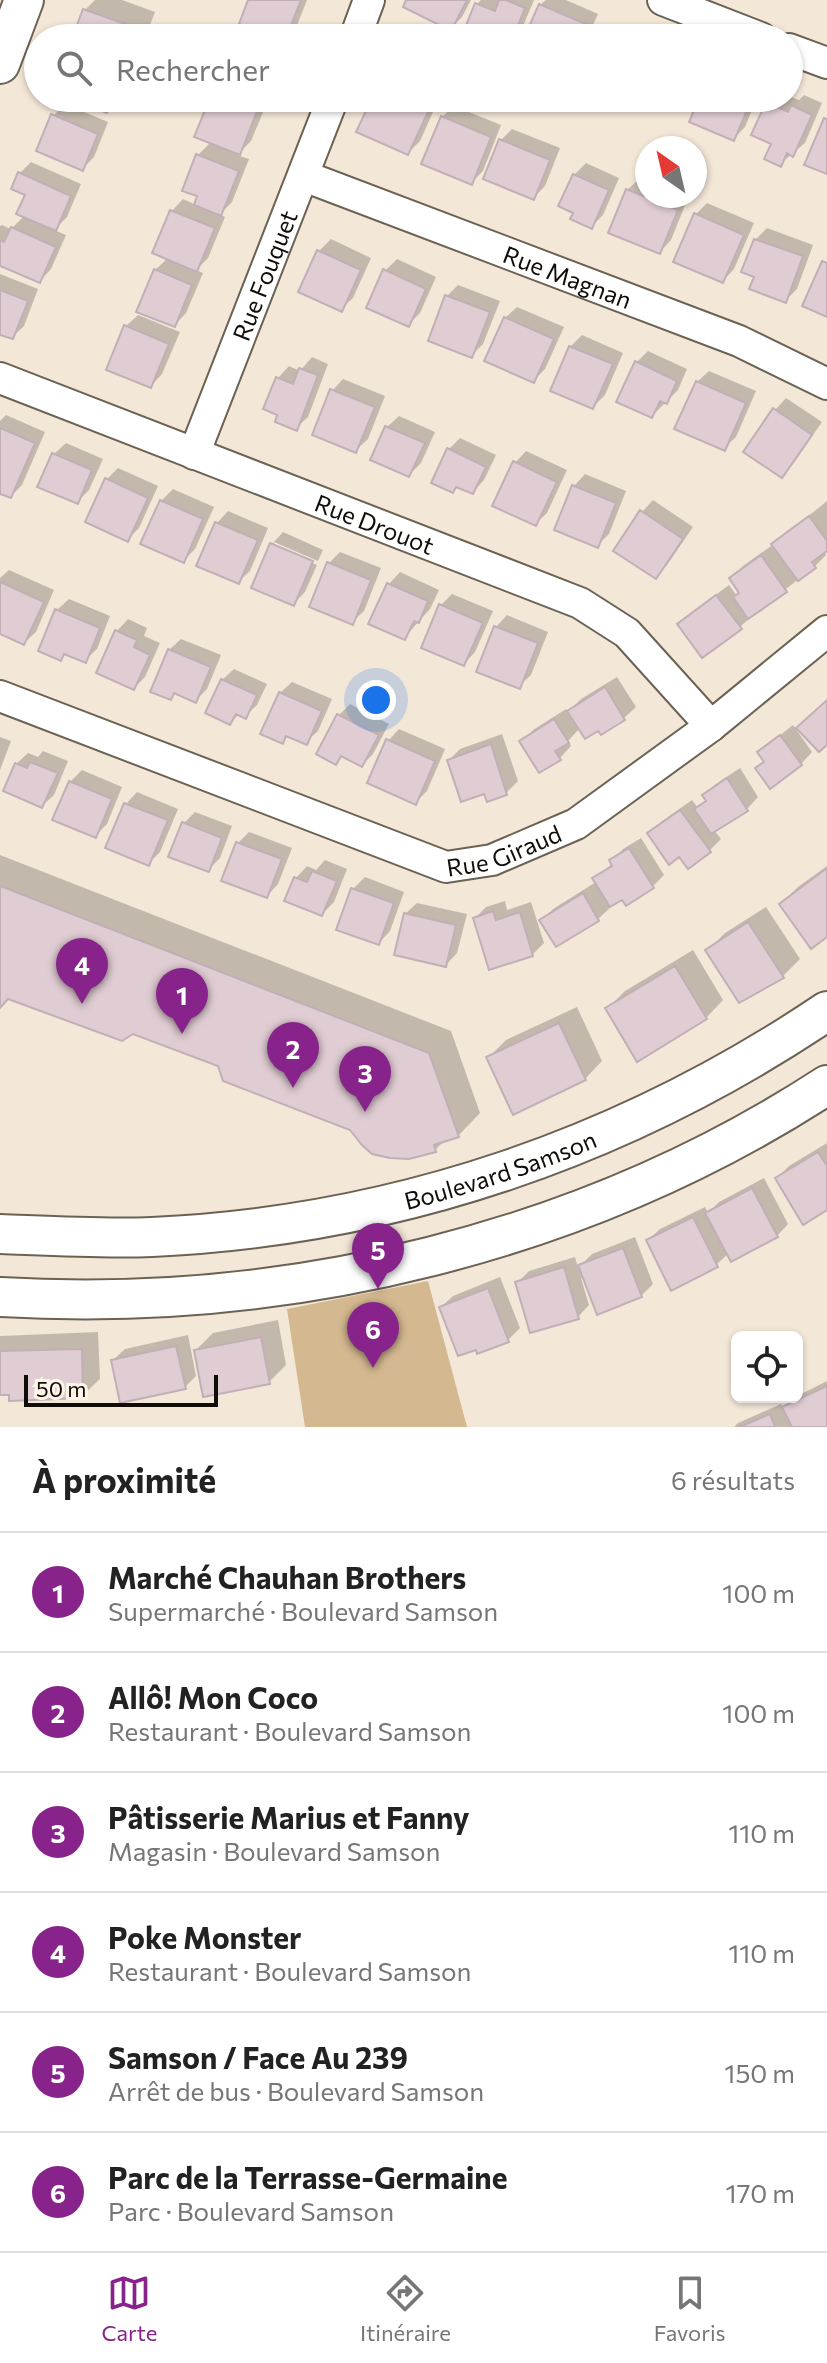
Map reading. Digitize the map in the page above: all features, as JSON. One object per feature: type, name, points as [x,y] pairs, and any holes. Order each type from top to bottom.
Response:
[{"type":"street","points":[[0,64],[24,0]]},
{"type":"street","points":[[360,24],[369,0]]},
{"type":"street","points":[[663,0],[725,24]]},
{"type":"street","points":[[803,54],[827,63]]},
{"type":"street","name":"Rue Fouquet","points":[[194,454],[328,112]]},
{"type":"street","name":"Rue Magnan","points":[[304,176],[739,341],[827,384]]},
{"type":"street","name":"Rue Drouot","points":[[0,378],[580,603],[627,633],[711,726]]},
{"type":"street","name":"Rue Giraud","points":[[0,696],[446,867],[492,860],[576,824],[711,726],[827,631]]},
{"type":"street","name":"Boulevard Samson","points":[[0,1234],[121,1238],[227,1231],[332,1216],[432,1193],[563,1151],[635,1120],[723,1076],[827,1011]]},
{"type":"street","points":[[0,1297],[92,1300],[186,1297],[314,1281],[418,1259],[555,1218],[658,1177],[742,1135],[827,1085]]},
{"type":"shaded area","points":[[428,1281],[467,1427],[305,1427],[287,1309]]},
{"type":"building","points":[[248,0],[301,0],[292,24],[239,24]]},
{"type":"building","points":[[406,0],[467,0],[455,24],[437,24],[403,7]]},
{"type":"building","points":[[499,0],[525,8],[519,24],[467,24],[475,3],[495,11]]},
{"type":"building","points":[[539,4],[586,24],[530,24]]},
{"type":"building","points":[[83,9],[125,24],[77,24]]},
{"type":"building","points":[[803,111],[812,115],[793,157],[787,153],[781,167],[764,159],[771,144],[751,135],[761,112]]},
{"type":"building","points":[[204,112],[257,112],[240,155],[194,137]]},
{"type":"building","points":[[365,112],[428,112],[408,155],[356,132]]},
{"type":"building","points":[[693,112],[746,112],[734,141],[689,122]]},
{"type":"building","points":[[51,114],[98,134],[83,171],[36,151]]},
{"type":"building","points":[[441,116],[491,137],[472,185],[421,164]]},
{"type":"building","points":[[824,118],[827,119],[827,174],[804,165]]},
{"type":"building","points":[[499,139],[550,160],[534,200],[483,179]]},
{"type":"building","points":[[196,154],[239,171],[221,216],[194,205],[197,196],[182,191]]},
{"type":"building","points":[[18,172],[71,196],[56,231],[16,214],[25,195],[11,189]]},
{"type":"building","points":[[573,174],[609,190],[592,229],[570,219],[573,213],[558,206]]},
{"type":"building","points":[[626,189],[635,193],[635,208],[678,210],[660,254],[608,233]]},
{"type":"building","points":[[170,210],[215,228],[197,272],[152,253]]},
{"type":"building","points":[[694,213],[744,235],[723,283],[673,262]]},
{"type":"building","points":[[11,227],[56,247],[40,283],[0,266],[0,240],[4,242]]},
{"type":"building","points":[[754,239],[803,256],[786,303],[749,289],[754,277],[741,272]]},
{"type":"building","points":[[317,250],[361,270],[342,312],[298,292]]},
{"type":"building","points":[[822,261],[827,263],[827,317],[802,306]]},
{"type":"building","points":[[154,269],[192,285],[175,327],[136,312]]},
{"type":"building","points":[[383,269],[426,289],[409,327],[366,308]]},
{"type":"building","points":[[0,290],[28,301],[13,339],[0,335]]},
{"type":"building","points":[[445,295],[490,312],[472,358],[428,341]]},
{"type":"building","points":[[504,317],[554,339],[534,383],[484,361]]},
{"type":"building","points":[[124,325],[169,344],[151,388],[106,370]]},
{"type":"building","points":[[569,346],[613,364],[593,409],[550,391]]},
{"type":"building","points":[[635,361],[677,381],[667,404],[660,401],[652,418],[616,402]]},
{"type":"building","points":[[299,368],[318,375],[297,431],[275,422],[277,415],[263,409],[276,377],[293,384]]},
{"type":"building","points":[[696,381],[746,403],[725,451],[674,429]]},
{"type":"building","points":[[330,389],[375,407],[356,453],[312,435]]},
{"type":"building","points":[[773,408],[812,435],[782,478],[743,452]]},
{"type":"building","points":[[385,426],[425,443],[409,477],[370,460]]},
{"type":"building","points":[[0,428],[35,443],[11,498],[0,494]]},
{"type":"building","points":[[447,448],[486,467],[473,494],[456,487],[453,493],[431,483]]},
{"type":"building","points":[[52,453],[92,470],[78,504],[37,487]]},
{"type":"building","points":[[513,461],[557,482],[536,526],[492,506]]},
{"type":"building","points":[[105,478],[148,498],[128,542],[85,522]]},
{"type":"building","points":[[572,485],[616,503],[598,548],[554,530]]},
{"type":"building","points":[[160,500],[203,519],[184,563],[140,544]]},
{"type":"building","points":[[640,510],[683,539],[656,579],[613,551]]},
{"type":"building","points":[[809,516],[827,541],[827,551],[812,562],[816,568],[798,581],[771,544]]},
{"type":"building","points":[[215,522],[258,540],[239,584],[196,566]]},
{"type":"building","points":[[270,543],[313,561],[294,606],[251,588]]},
{"type":"building","points":[[761,555],[787,592],[748,619],[733,597],[739,593],[729,578]]},
{"type":"building","points":[[327,562],[371,580],[353,625],[309,607]]},
{"type":"building","points":[[0,582],[44,602],[24,645],[0,634]]},
{"type":"building","points":[[387,583],[428,601],[419,623],[414,621],[405,640],[368,624]]},
{"type":"building","points":[[716,595],[742,629],[702,658],[677,624]]},
{"type":"building","points":[[439,604],[483,623],[464,666],[421,648]]},
{"type":"building","points":[[55,609],[100,628],[86,663],[64,654],[61,661],[38,651]]},
{"type":"building","points":[[494,626],[538,643],[520,689],[476,672]]},
{"type":"building","points":[[115,630],[137,640],[134,647],[150,655],[134,690],[96,673]]},
{"type":"building","points":[[168,649],[211,667],[196,703],[174,693],[171,700],[150,692]]},
{"type":"building","points":[[221,679],[257,695],[246,719],[236,714],[230,725],[205,713]]},
{"type":"building","points":[[605,687],[625,720],[601,735],[598,731],[585,739],[567,711]]},
{"type":"building","points":[[279,692],[322,711],[307,745],[286,736],[283,744],[260,734]]},
{"type":"building","points":[[827,700],[827,745],[819,752],[796,728]]},
{"type":"building","points":[[337,714],[379,735],[362,767],[341,756],[336,765],[316,754]]},
{"type":"building","points":[[554,719],[569,743],[555,751],[561,760],[539,773],[519,741]]},
{"type":"building","points":[[780,735],[802,765],[770,789],[755,768],[764,762],[757,752]]},
{"type":"building","points":[[386,739],[435,761],[416,805],[367,783]]},
{"type":"building","points":[[491,744],[507,795],[487,802],[484,794],[461,802],[447,760]]},
{"type":"building","points":[[30,762],[58,773],[42,808],[3,791],[15,763],[27,768]]},
{"type":"building","points":[[727,778],[748,811],[711,834],[694,809],[706,801],[702,795]]},
{"type":"building","points":[[69,781],[112,799],[96,838],[52,820]]},
{"type":"building","points":[[124,803],[168,820],[149,866],[105,848]]},
{"type":"building","points":[[680,810],[711,852],[688,869],[679,857],[669,865],[647,833]]},
{"type":"building","points":[[182,822],[222,838],[209,872],[168,857]]},
{"type":"building","points":[[236,842],[282,859],[267,898],[221,881]]},
{"type":"building","points":[[629,848],[654,888],[626,906],[622,900],[610,907],[592,878],[612,866],[609,860]]},
{"type":"building","points":[[827,868],[827,937],[811,949],[779,904]]},
{"type":"building","points":[[312,871],[337,881],[322,916],[284,901],[294,877],[307,882]]},
{"type":"building","points":[[0,886],[429,1053],[459,1137],[434,1145],[436,1152],[409,1159],[372,1154],[350,1130],[223,1081],[218,1066],[133,1034],[122,1041],[8,999],[0,1008]]},
{"type":"building","points":[[351,888],[394,903],[379,945],[336,930]]},
{"type":"building","points":[[583,893],[599,921],[556,947],[539,920]]},
{"type":"building","points":[[493,911],[496,920],[520,912],[533,956],[489,970],[473,918]]},
{"type":"building","points":[[404,913],[456,925],[446,967],[394,955]]},
{"type":"building","points":[[748,922],[784,978],[739,1003],[705,950]]},
{"type":"building","points":[[675,966],[707,1019],[637,1062],[605,1008]]},
{"type":"building","points":[[559,1023],[586,1080],[513,1115],[486,1057]]},
{"type":"building","points":[[818,1152],[827,1166],[827,1210],[803,1225],[775,1178]]},
{"type":"building","points":[[752,1188],[778,1237],[731,1262],[705,1213]]},
{"type":"building","points":[[693,1217],[718,1267],[671,1291],[646,1240]]},
{"type":"building","points":[[623,1248],[642,1297],[597,1315],[578,1265]]},
{"type":"building","points":[[564,1267],[579,1319],[530,1333],[515,1282]]},
{"type":"building","points":[[488,1288],[509,1342],[477,1354],[476,1350],[458,1356],[439,1307]]},
{"type":"building","points":[[261,1337],[270,1384],[203,1397],[194,1350]]},
{"type":"building","points":[[176,1346],[186,1389],[120,1403],[111,1360]]},
{"type":"building","points":[[82,1349],[83,1398],[9,1401],[9,1395],[0,1395],[0,1351]]},
{"type":"building","points":[[827,1386],[827,1427],[792,1427],[782,1407],[803,1403],[803,1397]]},
{"type":"building","points":[[770,1414],[775,1427],[740,1427]]},
{"type":"place","name":"Poke Monster","points":[[82,1004]]},
{"type":"place","name":"Marché Chauhan Brothers","points":[[182,1034]]},
{"type":"place","name":"Allô! Mon Coco","points":[[293,1088]]},
{"type":"place","name":"Pâtisserie Marius et Fanny","points":[[365,1112]]},
{"type":"place","name":"Samson / Face Au 239","points":[[378,1289]]},
{"type":"place","name":"Parc de la Terrasse-Germaine","points":[[373,1368]]}]
